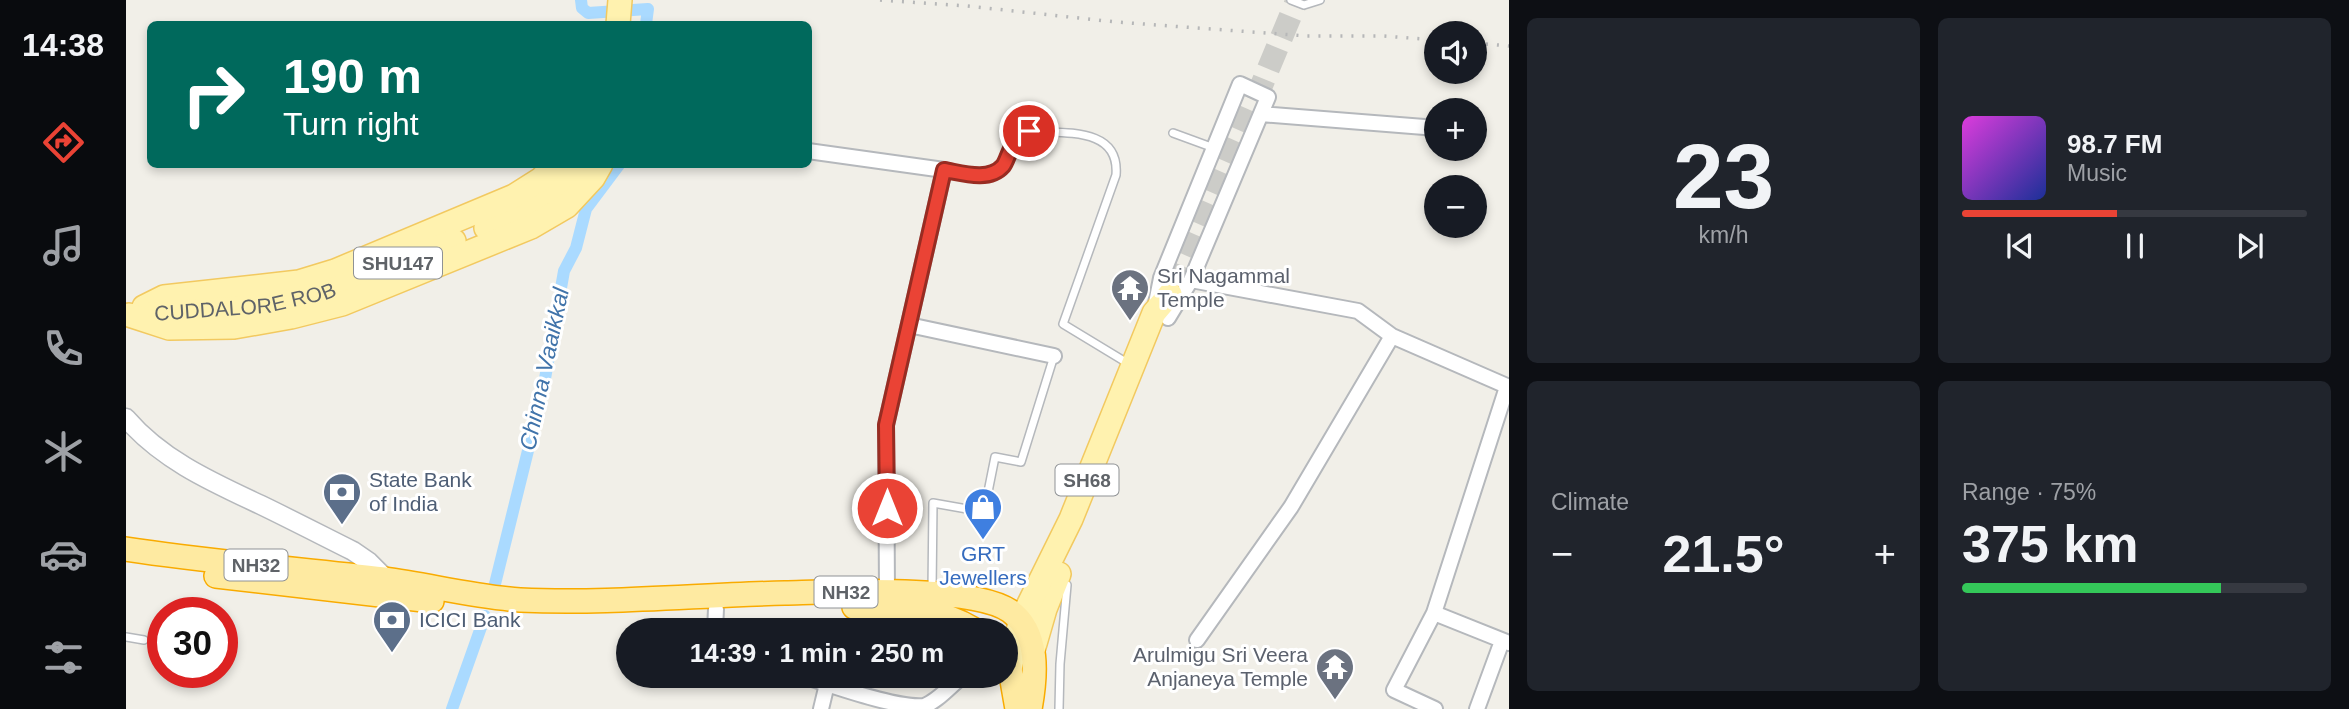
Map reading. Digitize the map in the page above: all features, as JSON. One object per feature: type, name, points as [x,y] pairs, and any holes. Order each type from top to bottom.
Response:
[{"type":"highway","name":"NH32","points":[[126,549],[387,580],[517,600],[574,601],[716,594],[887,591],[932,595],[986,601],[1010,611],[1027,629],[1034,647]]},
{"type":"highway","name":"NH32","points":[[126,562],[334,591],[510,610],[674,618]]},
{"type":"highway","name":"NH32","points":[[738,618],[873,606],[932,612],[954,618]]},
{"type":"highway","points":[[1030,709],[1034,647]]},
{"type":"highway","points":[[1013,688],[1017,709]]},
{"type":"main road","points":[[618,21],[620,0]]},
{"type":"main road","points":[[127,315],[164,297],[254,289],[299,282],[335,271],[514,195],[541,179],[551,168]]},
{"type":"main road","name":"CUDDALORE ROB","points":[[127,315],[266,306],[327,292],[507,220],[561,188],[579,168]]},
{"type":"main road","points":[[127,315],[169,328],[234,327],[342,304],[531,227],[567,206],[599,168]]},
{"type":"main road","name":"SH68","points":[[1018,629],[1071,519],[1132,366],[1178,287]]},
{"type":"main road","name":"SH68","points":[[1034,647],[1052,590],[1161,315]]},
{"type":"street","points":[[1161,315],[1161,278],[1240,84],[1268,97],[1178,287],[1358,312],[1392,336],[1508,387],[1434,613],[1394,690],[1435,709]]},
{"type":"street","points":[[1261,114],[1424,127]]},
{"type":"street","points":[[812,152],[944,170],[886,425],[887,591]]},
{"type":"street","points":[[909,325],[1054,356]]},
{"type":"street","points":[[1197,640],[1291,507],[1392,336]]},
{"type":"street","points":[[126,418],[136,431],[170,458],[202,477],[353,551],[387,580]]},
{"type":"street","points":[[1434,613],[1506,642],[1477,709]]},
{"type":"street","points":[[821,709],[826,688]]},
{"type":"street","points":[[839,688],[894,707],[914,709],[927,705],[948,688]]},
{"type":"lane","points":[[1291,0],[1304,5],[1320,0]]},
{"type":"lane","points":[[944,170],[975,176],[990,173],[1003,167],[1015,141],[1029,131],[1091,136],[1109,146],[1117,165],[1116,175],[1063,324],[1132,366]]},
{"type":"lane","points":[[1173,133],[1214,148]]},
{"type":"lane","points":[[932,595],[933,503],[984,512],[995,457],[1021,462],[1054,356]]},
{"type":"lane","points":[[1059,709],[1067,585]]},
{"type":"lane","points":[[126,638],[144,640]]},
{"type":"waterway","name":"Chinna Vaaikkal","points":[[581,0],[582,8],[588,13],[648,9],[646,21]]},
{"type":"waterway","name":"Chinna Vaaikkal","points":[[495,584],[543,390],[564,271],[576,248],[586,209],[617,168]]},
{"type":"waterway","name":"Chinna Vaaikkal","points":[[452,709],[485,616]]},
{"type":"tunnel","points":[[1173,287],[1297,0]]},
{"type":"railway","points":[[880,0],[1307,36],[1424,39]]},
{"type":"railway","points":[[1487,44],[1509,46]]},
{"type":"place","name":"Sri Nagammal Temple","points":[[1130,322]]},
{"type":"place","name":"State Bank of India","points":[[342,526]]},
{"type":"place","name":"GRT Jewellers","points":[[983,541]]},
{"type":"place","name":"ICICI Bank","points":[[392,654]]},
{"type":"place","name":"Arulmigu Sri Veera Anjaneya Temple","points":[[1335,701]]},
{"type":"route","points":[[887,508],[886,425],[944,170],[975,176],[990,173],[1003,167],[1015,141],[1029,131]]}]
